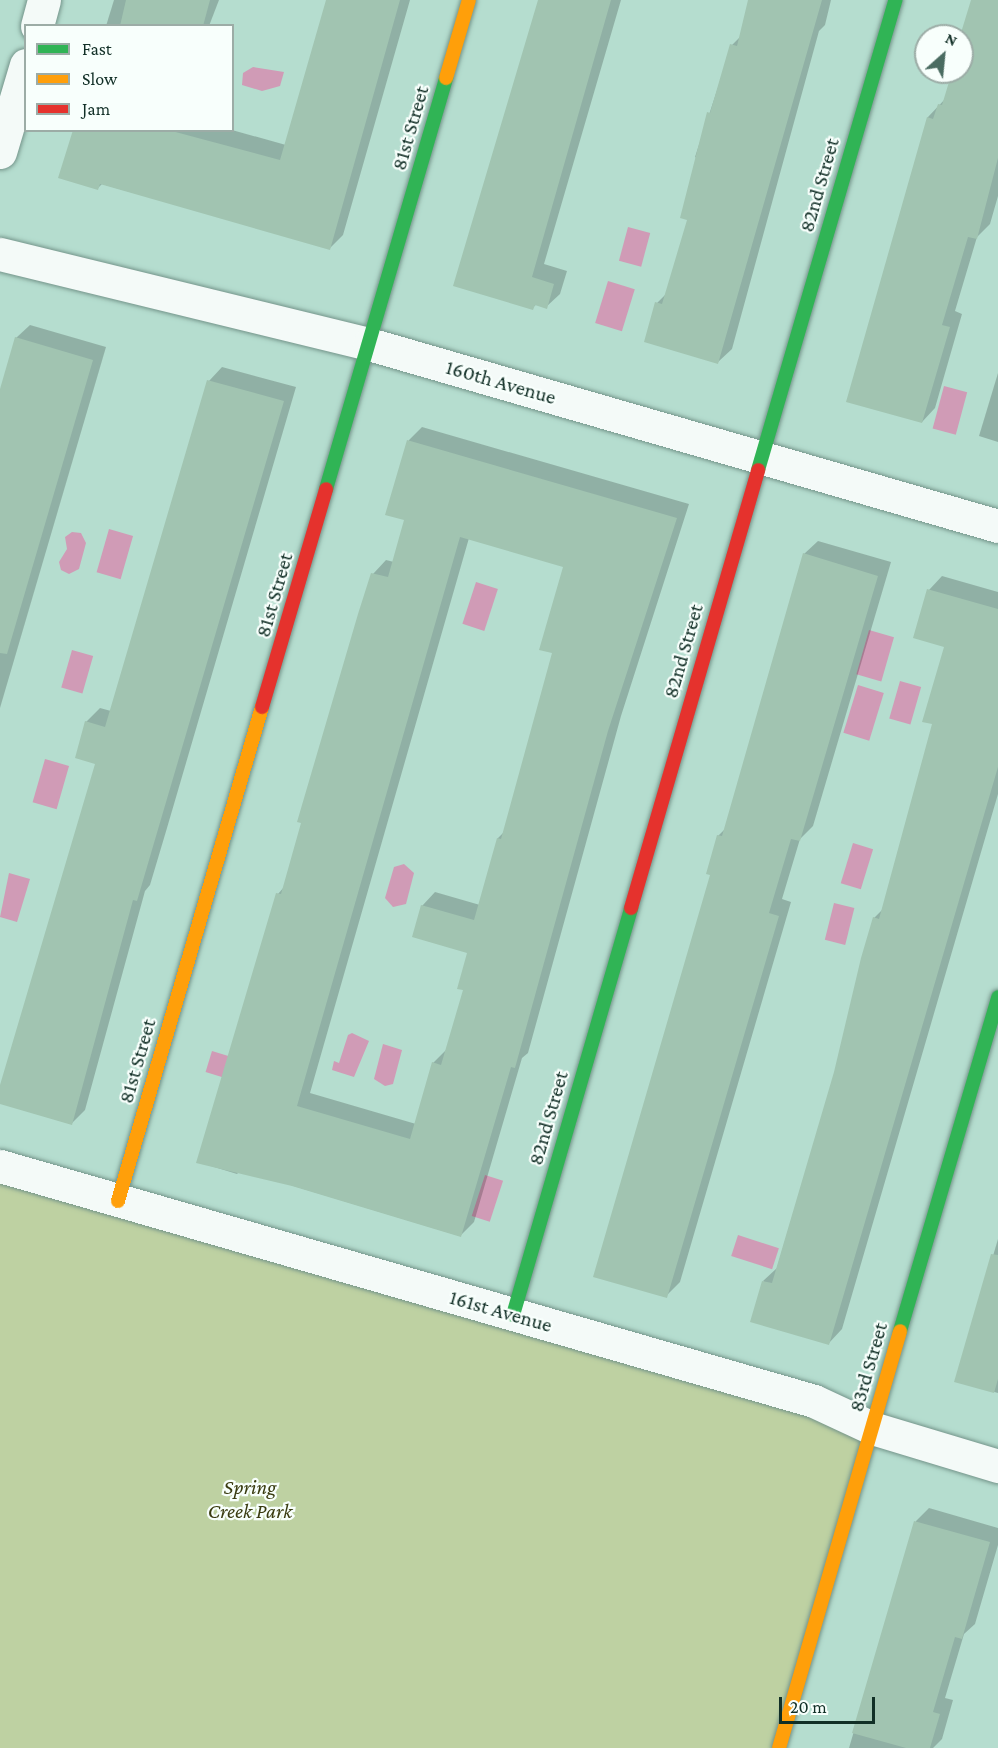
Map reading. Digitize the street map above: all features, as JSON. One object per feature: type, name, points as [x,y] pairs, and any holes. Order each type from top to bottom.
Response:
[{"type":"street","points":[[38,24],[44,0]]},
{"type":"street","name":"81st Street","points":[[118,1201],[470,0]]},
{"type":"street","name":"82nd Street","points":[[513,1315],[895,0]]},
{"type":"street","points":[[0,152],[24,72]]},
{"type":"street","name":"160th Avenue","points":[[0,254],[369,344],[998,526]]},
{"type":"street","name":"83rd Street","points":[[779,1748],[998,997]]},
{"type":"street","name":"161st Avenue","points":[[0,1166],[814,1401],[872,1428],[998,1466]]},
{"type":"green space","name":"Spring Creek Park","points":[[0,1166],[872,1428],[779,1748],[0,1748]]},
{"type":"shaded area","points":[[253,67],[284,72],[280,86],[262,91],[242,85],[243,73]]},
{"type":"shaded area","points":[[628,227],[650,233],[641,267],[619,261]]},
{"type":"shaded area","points":[[608,281],[635,289],[622,331],[595,323]]},
{"type":"shaded area","points":[[944,386],[967,392],[956,435],[933,429]]},
{"type":"shaded area","points":[[109,529],[133,536],[121,579],[97,572]]},
{"type":"shaded area","points":[[72,532],[81,533],[86,543],[79,569],[69,574],[61,570],[59,562],[67,549],[65,537]]},
{"type":"shaded area","points":[[476,582],[498,589],[484,631],[462,624]]},
{"type":"shaded area","points":[[869,630],[894,637],[881,681],[856,674]]},
{"type":"shaded area","points":[[72,650],[93,656],[82,694],[61,687]]},
{"type":"shaded area","points":[[900,681],[921,687],[910,725],[889,718]]},
{"type":"shaded area","points":[[858,685],[884,693],[869,741],[843,733]]},
{"type":"shaded area","points":[[45,759],[69,766],[57,809],[33,802]]},
{"type":"shaded area","points":[[853,843],[873,849],[861,889],[841,883]]},
{"type":"shaded area","points":[[404,864],[414,873],[406,904],[393,907],[385,898],[394,867]]},
{"type":"shaded area","points":[[9,873],[30,879],[17,922],[0,917]]},
{"type":"shaded area","points":[[834,903],[854,908],[845,945],[825,940]]},
{"type":"shaded area","points":[[352,1033],[369,1041],[354,1077],[332,1070],[334,1061],[339,1063],[348,1035]]},
{"type":"shaded area","points":[[383,1044],[402,1050],[393,1084],[385,1086],[374,1079]]},
{"type":"shaded area","points":[[212,1051],[266,1067],[259,1088],[206,1072]]},
{"type":"shaded area","points":[[485,1175],[503,1181],[490,1222],[472,1216]]},
{"type":"shaded area","points":[[738,1235],[779,1248],[772,1269],[731,1256]]},
{"type":"building","points":[[126,0],[210,0],[204,24],[120,24]]},
{"type":"building","points":[[326,0],[400,0],[330,250],[100,184],[98,190],[58,178],[72,132],[175,132],[280,160]]},
{"type":"building","points":[[538,0],[611,0],[532,277],[554,284],[547,309],[535,305],[533,310],[453,286]]},
{"type":"building","points":[[748,0],[822,0],[718,364],[644,342],[655,302],[662,304],[687,220],[680,218],[707,112],[710,113],[730,44],[737,46]]},
{"type":"building","points":[[971,0],[998,0],[998,158],[977,239],[968,237],[942,325],[950,327],[922,423],[846,402],[927,117],[933,119],[938,104],[942,105],[948,84],[974,84],[974,24],[964,24]]},
{"type":"building","points":[[15,337],[93,360],[7,654],[0,653],[0,389]]},
{"type":"building","points":[[207,380],[284,401],[137,901],[133,900],[72,1125],[0,1104],[0,1085],[95,764],[75,758],[85,721],[105,727]]},
{"type":"building","points":[[407,440],[677,518],[608,731],[515,1068],[511,1067],[461,1237],[292,1186],[196,1163],[276,893],[281,894],[301,823],[297,822],[371,573],[388,577],[404,520],[385,515]],"holes":[[[460,537],[563,567],[539,650],[552,653],[501,839],[497,838],[474,920],[421,905],[412,937],[467,953],[457,989],[463,990],[441,1065],[432,1062],[410,1139],[297,1106]]]},
{"type":"building","points":[[803,553],[878,576],[800,841],[791,839],[769,913],[779,916],[667,1298],[593,1277],[710,875],[706,874],[717,835],[722,836]]},
{"type":"building","points":[[927,589],[998,609],[998,767],[829,1345],[750,1322],[762,1281],[772,1283],[834,1072],[861,958],[873,917],[879,919],[932,724],[922,722],[944,647],[913,638]]},
{"type":"building","points":[[991,1254],[998,1255],[998,1379],[994,1393],[954,1382]]},
{"type":"building","points":[[914,1521],[990,1542],[962,1639],[955,1637],[933,1712],[940,1714],[930,1748],[906,1748],[852,1733]]},
{"type":"traffic: fast","points":[[758,470],[895,0]]},
{"type":"traffic: fast","points":[[326,489],[446,78]]},
{"type":"traffic: fast","points":[[513,1315],[631,908]]},
{"type":"traffic: fast","points":[[900,1331],[998,997]]},
{"type":"traffic: slow","points":[[446,78],[469,0]]},
{"type":"traffic: slow","points":[[118,1201],[262,707]]},
{"type":"traffic: slow","points":[[779,1748],[900,1331]]},
{"type":"traffic: jam","points":[[631,908],[758,470]]},
{"type":"traffic: jam","points":[[262,707],[326,489]]}]
